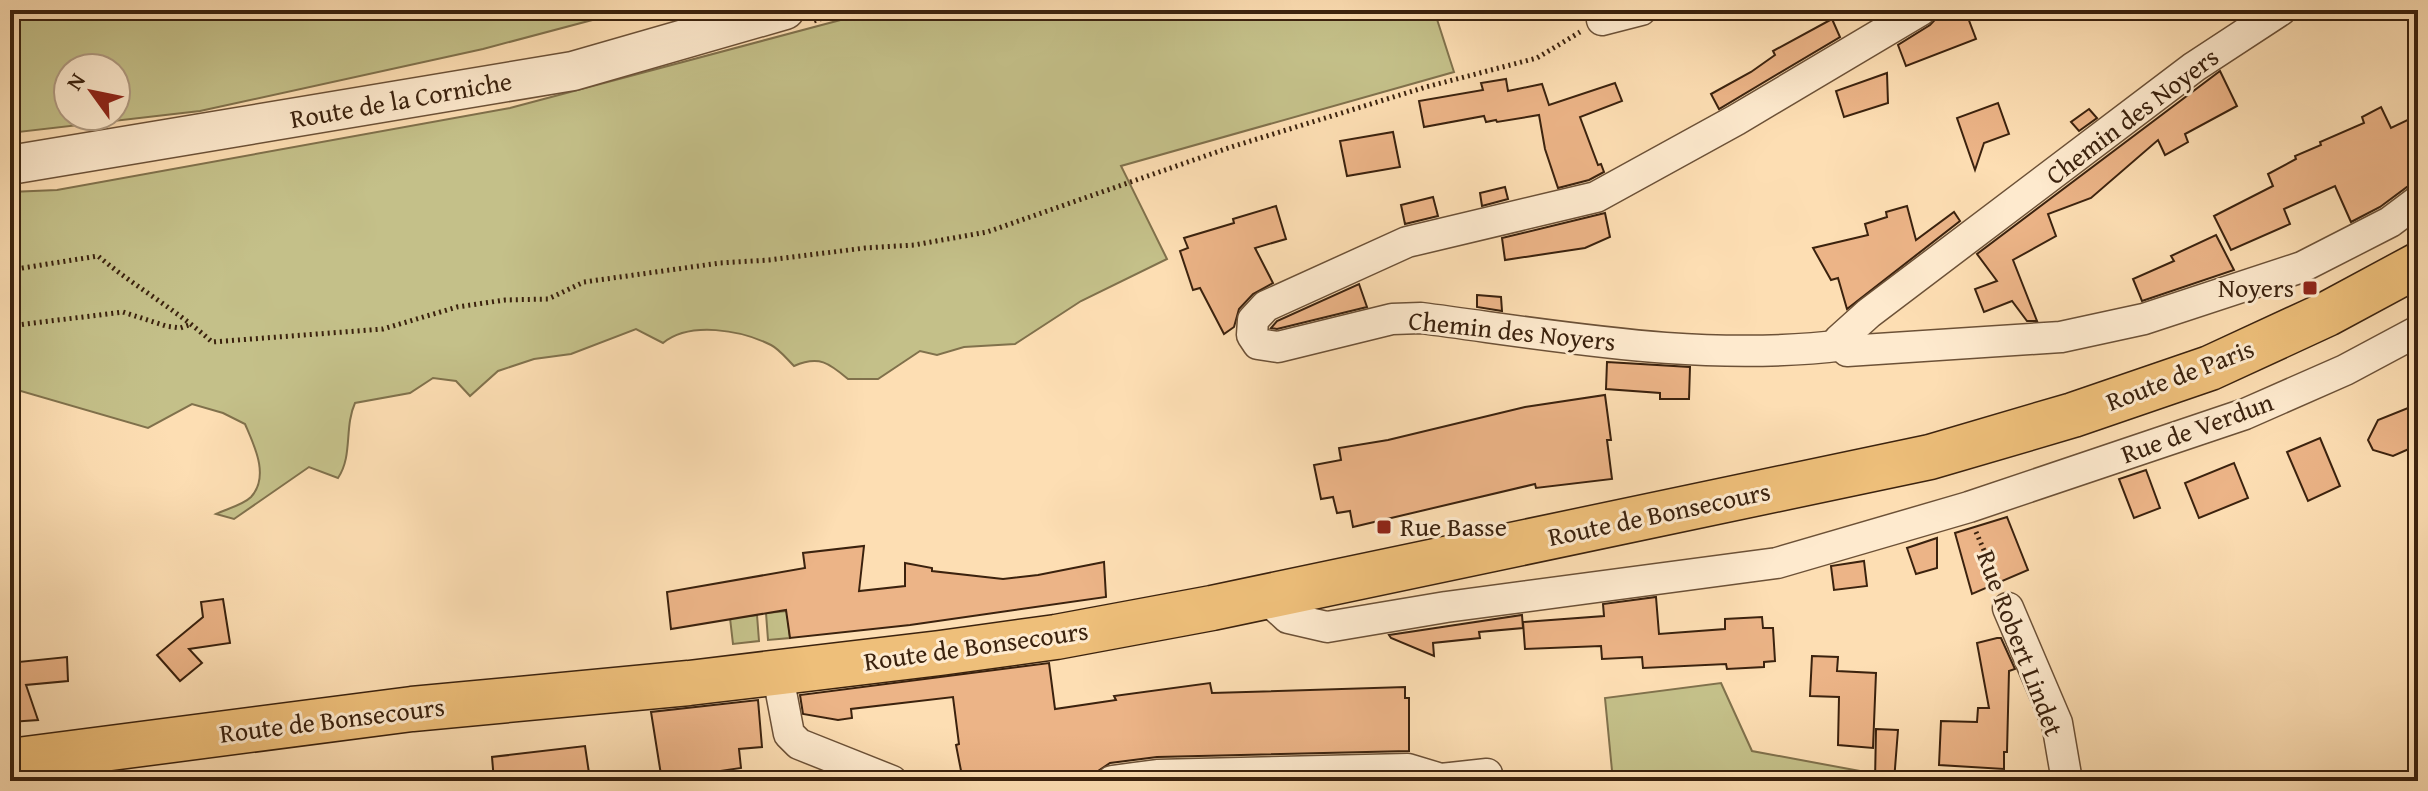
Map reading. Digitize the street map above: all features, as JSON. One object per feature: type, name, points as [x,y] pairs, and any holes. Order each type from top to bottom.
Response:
[{"type":"main road","name":"Route de Paris","points":[[1930,457],[2073,415],[2210,368],[2327,314],[2418,266]]},
{"type":"main road","name":"Route de Bonsecours","points":[[10,761],[396,710],[689,683],[1056,637],[1212,608],[1930,457]]},
{"type":"street","name":"Route de la Corniche","points":[[10,165],[573,71],[785,10]]},
{"type":"street","points":[[1602,20],[1641,10]]},
{"type":"street","name":"Chemin des Noyers","points":[[1844,345],[1728,351],[1610,343],[1421,318],[1392,319],[1278,347],[1258,344],[1252,335],[1253,320],[1266,306],[1407,242],[1596,197],[1736,120],[1921,10]]},
{"type":"street","name":"Chemin des Noyers","points":[[2281,10],[2194,67],[1869,313],[1839,340],[1847,351],[2061,337],[2144,319],[2302,267],[2390,222]]},
{"type":"street","points":[[2418,201],[2390,222],[2418,266]]},
{"type":"street","name":"Rue de Verdun","points":[[1969,507],[2245,414],[2345,370],[2418,331]]},
{"type":"street","points":[[1263,595],[1288,618],[1327,627],[1446,607],[1777,563],[1969,507]]},
{"type":"street","name":"Rue Robert Lindet","points":[[2008,608],[2057,723],[2067,781]]},
{"type":"street","points":[[777,671],[789,734],[799,744],[892,781]]},
{"type":"street","points":[[1112,781],[1157,775],[1408,769],[1441,779],[1487,774]]},
{"type":"path","points":[[10,270],[98,256],[212,342],[383,329],[457,307],[505,300],[548,299],[584,282],[720,263],[914,245],[987,232],[1231,147],[1426,87],[1537,58],[1602,20]]},
{"type":"path","points":[[10,326],[123,312],[166,326],[180,328],[192,324]]},
{"type":"path","name":"Rue Robert Lindet","points":[[1969,507],[2008,608]]},
{"type":"shaded area","points":[[10,10],[630,10],[483,49],[200,111],[132,119],[132,52],[52,52],[52,128],[10,133]]},
{"type":"shaded area","points":[[878,10],[1434,10],[1454,72],[1121,166],[1167,259],[1081,301],[1015,344],[964,347],[937,355],[920,351],[878,379],[848,379],[829,365],[817,361],[794,366],[771,345],[731,332],[687,332],[663,343],[636,329],[571,354],[534,359],[498,371],[470,396],[456,381],[433,378],[410,393],[355,403],[343,469],[338,478],[309,467],[234,519],[216,514],[248,500],[257,489],[259,480],[258,460],[245,424],[223,413],[192,404],[148,428],[21,391],[10,394],[10,192],[57,190],[510,108]]},
{"type":"shaded area","points":[[787,611],[790,638],[768,640],[766,613]]},
{"type":"shaded area","points":[[757,615],[759,641],[733,644],[730,618]]},
{"type":"shaded area","points":[[1721,683],[1752,751],[1914,781],[1613,781],[1605,698]]},
{"type":"shaded area","points":[[206,772],[317,781],[127,781]]},
{"type":"building","points":[[1944,10],[1965,10],[1976,39],[1906,66],[1898,45],[1930,25]]},
{"type":"building","points":[[1832,19],[1840,37],[1719,109],[1711,94],[1751,72],[1775,55],[1773,51]]},
{"type":"building","points":[[2220,71],[2237,106],[2185,134],[2188,142],[2165,155],[2158,140],[2091,198],[2048,214],[2056,236],[2013,260],[2037,321],[2027,321],[2012,301],[1984,312],[1975,289],[1997,281],[1977,254]]},
{"type":"building","points":[[1887,73],[1888,103],[1844,117],[1836,91]]},
{"type":"building","points":[[1506,79],[1508,91],[1542,84],[1549,105],[1615,83],[1622,101],[1580,117],[1598,165],[1601,164],[1604,172],[1589,180],[1558,188],[1545,149],[1539,115],[1497,122],[1486,122],[1484,116],[1424,127],[1419,101],[1483,90],[1481,83]]},
{"type":"building","points":[[1998,103],[2009,134],[1984,143],[1975,170],[1957,118]]},
{"type":"building","points":[[2381,107],[2391,128],[2418,115],[2418,183],[2351,222],[2335,186],[2284,209],[2290,224],[2231,250],[2214,216],[2273,186],[2268,174],[2296,159],[2295,156],[2321,145],[2320,142],[2364,123],[2362,117]]},
{"type":"building","points":[[2089,109],[2097,118],[2079,131],[2071,122]]},
{"type":"building","points":[[1393,132],[1400,167],[1347,176],[1340,141]]},
{"type":"building","points":[[1505,187],[1508,199],[1482,206],[1480,193]]},
{"type":"building","points":[[1433,197],[1438,216],[1405,224],[1401,205]]},
{"type":"building","points":[[1276,206],[1286,239],[1255,248],[1273,283],[1253,294],[1239,309],[1234,327],[1224,334],[1200,288],[1193,290],[1180,251],[1188,248],[1184,238]]},
{"type":"building","points":[[1907,206],[1916,240],[1954,212],[1960,221],[1847,309],[1838,278],[1831,280],[1813,248],[1868,235],[1865,224],[1887,217],[1886,212]]},
{"type":"building","points":[[1605,213],[1610,237],[1585,248],[1505,260],[1502,238]]},
{"type":"building","points":[[2216,235],[2234,270],[2142,301],[2133,279],[2174,261],[2171,256]]},
{"type":"building","points":[[1359,284],[1367,307],[1271,328],[1277,321]]},
{"type":"building","points":[[1477,295],[1501,297],[1502,311],[1477,307]]},
{"type":"building","points":[[1607,362],[1690,367],[1689,399],[1660,399],[1660,393],[1606,389]]},
{"type":"building","points":[[1605,395],[1612,479],[1536,488],[1535,484],[1353,527],[1350,511],[1337,513],[1333,497],[1321,499],[1314,465],[1341,460],[1339,448],[1388,440],[1525,407]]},
{"type":"building","points":[[2418,404],[2418,445],[2393,456],[2373,450],[2368,440],[2378,420]]},
{"type":"building","points":[[2320,438],[2340,486],[2308,501],[2287,452]]},
{"type":"building","points":[[2234,463],[2248,498],[2199,518],[2185,483]]},
{"type":"building","points":[[2146,470],[2160,508],[2134,518],[2119,479]]},
{"type":"building","points":[[2007,517],[2028,570],[1972,594],[1955,533]]},
{"type":"building","points":[[1937,538],[1937,568],[1916,574],[1907,548]]},
{"type":"building","points":[[864,546],[859,591],[905,586],[905,563],[932,568],[932,571],[1003,579],[1104,562],[1106,597],[910,625],[790,638],[786,610],[671,629],[667,592],[805,568],[803,553]]},
{"type":"building","points":[[1864,561],[1867,586],[1834,590],[1831,566]]},
{"type":"building","points":[[1656,597],[1659,634],[1725,629],[1725,619],[1762,617],[1763,628],[1773,628],[1775,661],[1764,662],[1764,667],[1727,669],[1726,664],[1643,668],[1642,657],[1602,659],[1601,646],[1525,649],[1523,622],[1604,616],[1603,604]]},
{"type":"building","points":[[223,599],[230,643],[189,649],[202,663],[180,681],[157,655],[203,617],[201,602]]},
{"type":"building","points":[[1522,615],[1523,628],[1479,632],[1480,638],[1433,643],[1434,656],[1389,635]]},
{"type":"building","points":[[2001,638],[2015,669],[2009,671],[2004,769],[1939,765],[1941,721],[1977,722],[1978,708],[1989,708],[1977,643]]},
{"type":"building","points":[[15,649],[19,662],[67,657],[68,681],[26,685],[38,720],[10,722],[10,650]]},
{"type":"building","points":[[1812,656],[1838,657],[1837,671],[1876,673],[1873,748],[1838,745],[1839,697],[1810,696]]},
{"type":"building","points":[[1049,663],[1055,709],[1116,700],[1114,696],[1210,683],[1212,693],[1405,687],[1405,698],[1409,698],[1409,751],[1157,757],[1110,763],[1098,771],[1029,781],[963,781],[956,745],[959,744],[953,697],[851,709],[852,718],[838,720],[803,714],[800,695]]},
{"type":"building","points":[[758,700],[762,747],[739,749],[741,768],[706,773],[707,781],[662,781],[651,712]]},
{"type":"building","points":[[1876,729],[1898,730],[1894,781],[1875,781]]},
{"type":"building","points":[[585,746],[589,773],[540,781],[494,781],[492,757]]},
{"type":"place","name":"Noyers","points":[[2310,288]]},
{"type":"place","name":"Rue Basse","points":[[1384,527]]}]
